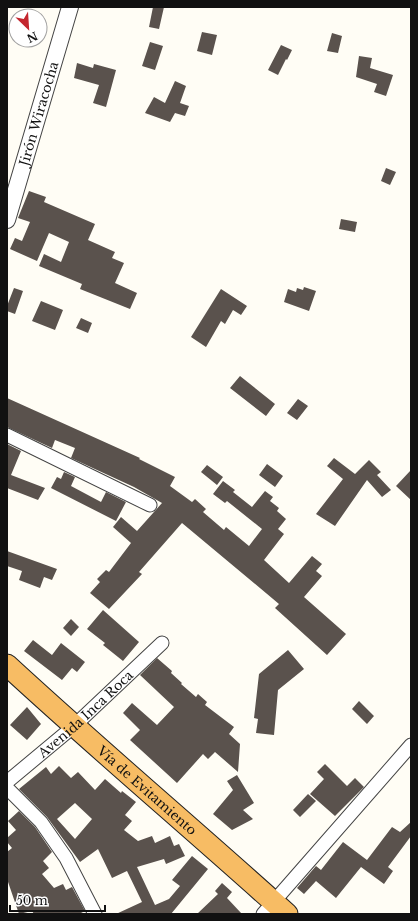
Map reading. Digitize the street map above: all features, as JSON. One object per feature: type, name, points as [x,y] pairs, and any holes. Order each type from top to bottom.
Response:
[{"type":"highway","name":"Vía de Evitamiento","points":[[7,665],[73,727],[157,798],[275,910]]},
{"type":"street","name":"Jirón Wiracocha","points":[[7,220],[70,7]]},
{"type":"street","points":[[7,435],[150,505]]},
{"type":"street","name":"Avenida Inca Roca","points":[[7,782],[73,727],[162,643]]},
{"type":"street","points":[[275,910],[411,745]]},
{"type":"street","points":[[7,788],[41,822],[66,858],[95,914]]},
{"type":"building","points":[[153,7],[164,7],[159,29],[149,27]]},
{"type":"building","points":[[202,32],[217,35],[212,55],[197,51]]},
{"type":"building","points":[[332,33],[342,36],[338,53],[327,51]]},
{"type":"building","points":[[150,42],[163,46],[155,70],[142,66]]},
{"type":"building","points":[[281,45],[292,50],[278,75],[268,70]]},
{"type":"building","points":[[359,56],[372,58],[370,68],[393,75],[386,96],[374,92],[377,84],[356,77]]},
{"type":"building","points":[[77,63],[93,68],[94,64],[116,70],[106,107],[93,103],[99,85],[74,78]]},
{"type":"building","points":[[175,81],[186,86],[180,103],[189,106],[185,116],[175,113],[170,122],[145,113],[154,97],[165,103]]},
{"type":"building","points":[[386,168],[396,172],[390,185],[381,181]]},
{"type":"building","points":[[29,191],[46,197],[44,202],[95,224],[88,240],[115,252],[112,258],[124,263],[115,283],[137,293],[130,309],[80,289],[82,284],[39,266],[44,254],[61,262],[69,242],[49,233],[37,261],[10,249],[15,238],[22,241],[30,222],[18,218]]},
{"type":"building","points":[[341,219],[357,222],[355,232],[339,229]]},
{"type":"building","points":[[304,287],[316,291],[309,311],[284,302],[288,289],[296,292],[297,288],[303,290]]},
{"type":"building","points":[[14,288],[23,291],[15,314],[7,311],[7,306]]},
{"type":"building","points":[[221,289],[247,306],[241,315],[233,310],[225,324],[221,321],[206,347],[191,337]]},
{"type":"building","points":[[41,301],[63,310],[55,330],[32,321]]},
{"type":"building","points":[[81,318],[92,323],[88,333],[76,328]]},
{"type":"building","points":[[240,376],[275,404],[266,416],[230,388]]},
{"type":"building","points":[[7,398],[140,458],[139,459],[175,477],[170,486],[192,502],[195,499],[206,509],[203,512],[224,530],[226,527],[249,546],[262,529],[227,501],[225,503],[213,494],[223,481],[235,490],[233,492],[252,507],[265,491],[273,497],[270,501],[279,508],[277,511],[286,519],[278,529],[284,534],[264,560],[289,583],[312,556],[322,564],[316,571],[322,576],[304,597],[346,634],[327,655],[275,608],[279,604],[182,523],[139,572],[142,574],[109,609],[90,593],[100,582],[97,579],[106,570],[109,572],[131,543],[113,527],[121,517],[137,531],[162,503],[134,487],[71,458],[75,448],[55,440],[52,448],[7,427]]},
{"type":"building","points":[[298,399],[308,406],[297,420],[287,413]]},
{"type":"building","points":[[7,444],[21,451],[11,475],[45,488],[38,500],[7,488]]},
{"type":"building","points":[[334,458],[355,474],[369,460],[381,472],[377,475],[391,490],[382,497],[367,480],[335,526],[316,514],[343,479],[327,466]]},
{"type":"building","points":[[267,464],[283,476],[275,487],[259,475]]},
{"type":"building","points":[[207,465],[223,477],[217,485],[201,472]]},
{"type":"building","points":[[411,470],[411,500],[396,486]]},
{"type":"building","points":[[64,472],[75,477],[71,486],[101,502],[106,492],[126,502],[116,521],[51,488],[57,477],[61,479]]},
{"type":"building","points":[[7,551],[57,569],[52,580],[44,577],[40,588],[19,580],[22,571],[7,566]]},
{"type":"building","points":[[103,610],[139,642],[123,661],[103,645],[105,643],[87,629]]},
{"type":"building","points":[[71,619],[79,627],[71,636],[63,628]]},
{"type":"building","points":[[33,640],[52,655],[61,643],[85,662],[77,672],[72,668],[62,680],[24,651]]},
{"type":"building","points":[[288,650],[304,669],[278,690],[274,735],[256,733],[258,719],[254,718],[259,674]]},
{"type":"building","points":[[157,658],[172,671],[171,673],[182,683],[181,684],[196,697],[198,694],[207,702],[205,705],[234,727],[229,734],[240,744],[238,772],[215,752],[208,759],[203,754],[177,783],[130,740],[140,730],[123,713],[132,703],[157,725],[174,707],[140,675]]},
{"type":"building","points":[[359,701],[374,716],[367,724],[352,709]]},
{"type":"building","points":[[27,707],[41,724],[27,740],[10,725]]},
{"type":"building","points":[[325,764],[347,786],[355,778],[364,787],[335,816],[310,794],[324,779],[317,772]]},
{"type":"building","points":[[59,766],[71,778],[78,772],[95,790],[105,779],[121,793],[122,791],[136,802],[125,815],[132,821],[124,830],[138,841],[152,836],[155,843],[170,836],[174,846],[179,844],[185,856],[166,864],[164,859],[137,867],[155,905],[169,899],[180,886],[172,880],[192,856],[208,869],[171,914],[116,914],[142,902],[127,871],[112,878],[98,849],[80,862],[47,817],[19,789],[46,767],[51,774]],"holes":[[[75,803],[92,819],[75,839],[57,819]]]},
{"type":"building","points":[[237,775],[254,803],[243,810],[253,819],[232,830],[213,814],[233,790],[227,781]]},
{"type":"building","points":[[308,794],[316,801],[300,817],[293,810]]},
{"type":"building","points":[[19,811],[35,827],[52,852],[43,861],[49,868],[42,874],[54,888],[63,884],[66,890],[72,887],[85,911],[79,914],[34,914],[32,911],[19,914],[7,879],[7,852],[12,848],[7,842],[7,838],[16,830],[8,821]]},
{"type":"building","points":[[411,822],[411,836],[388,867],[393,871],[384,884],[361,867],[336,898],[316,881],[304,894],[297,888],[316,866],[321,870],[343,842],[367,860],[392,827],[400,832]]},
{"type":"building","points":[[222,883],[232,892],[227,898],[242,914],[197,914],[218,894],[215,891]]}]
